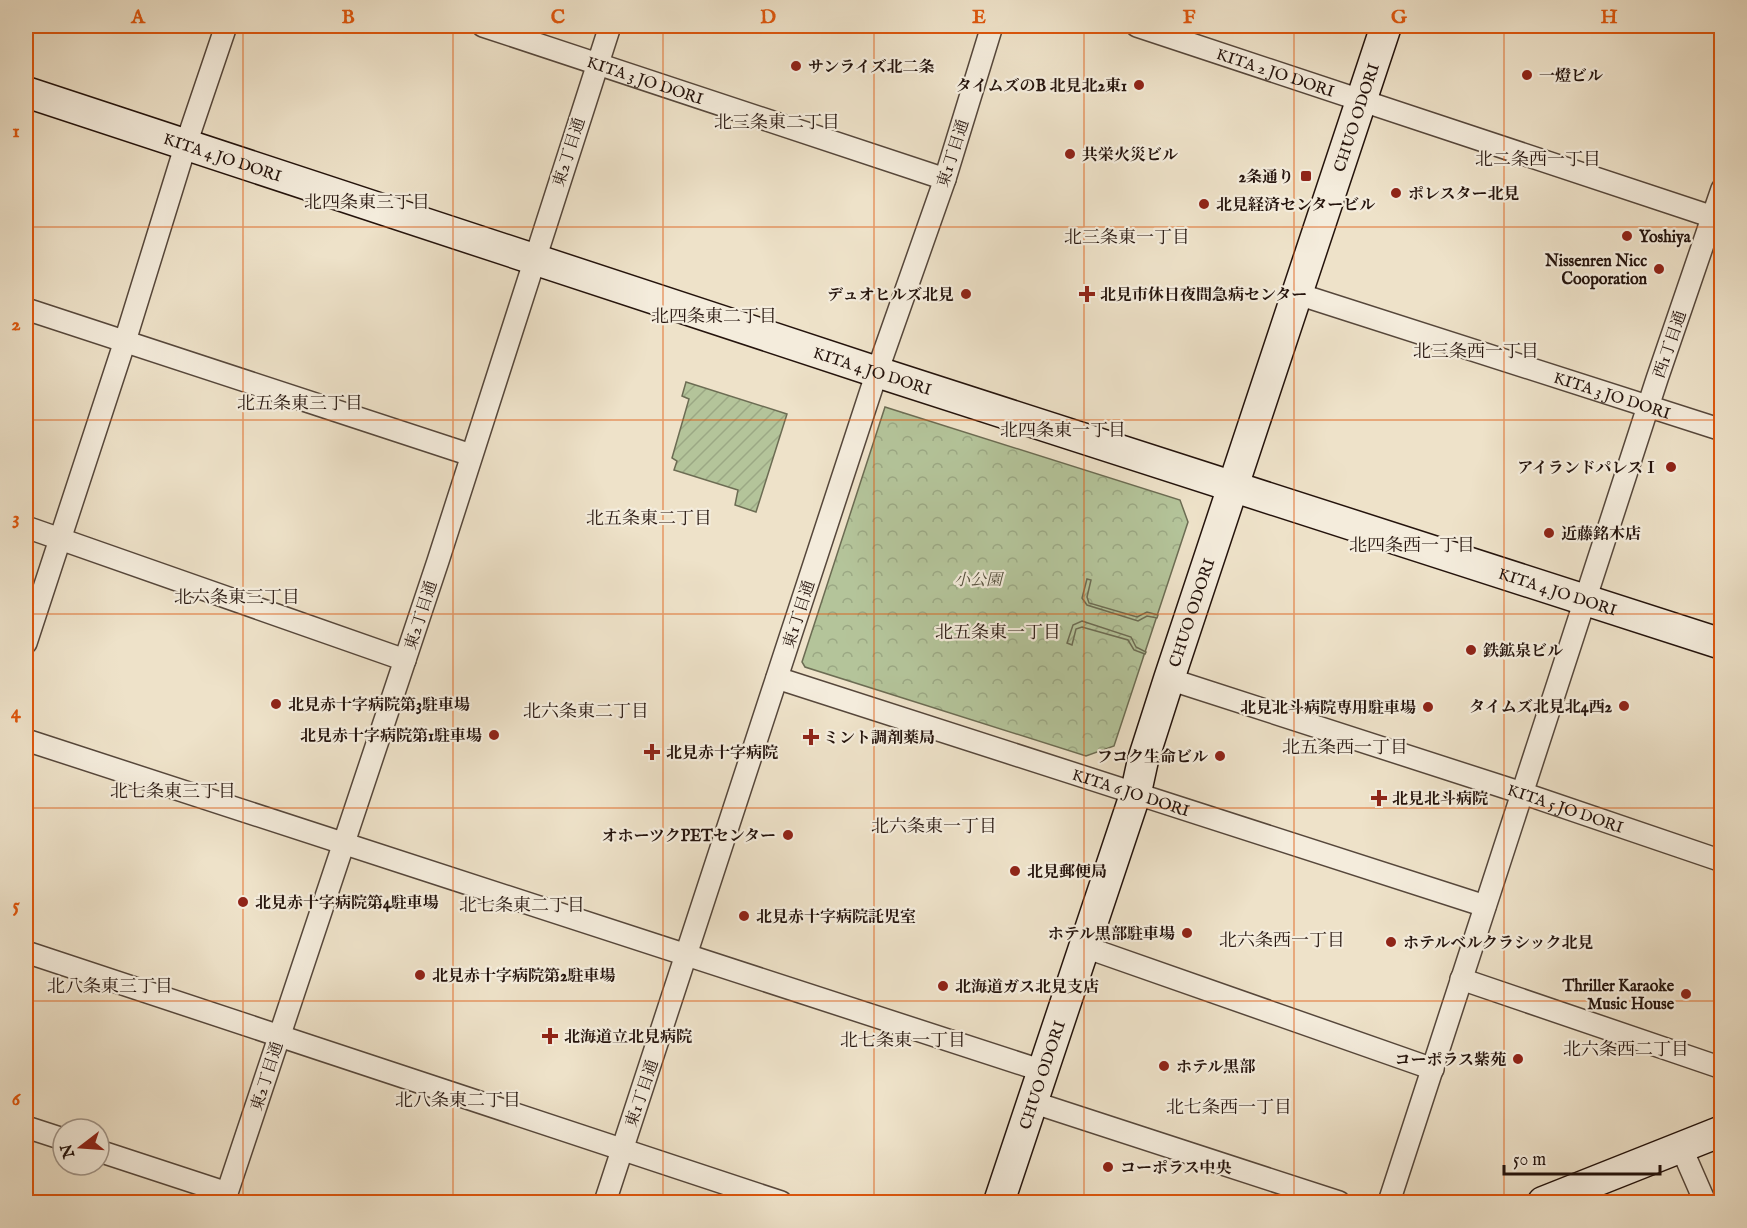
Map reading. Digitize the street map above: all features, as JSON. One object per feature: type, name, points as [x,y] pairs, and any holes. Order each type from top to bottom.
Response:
[{"type":"street","points":[[26,643],[226,26]]},
{"type":"street","name":"KITA 3 JO DORI","points":[[483,26],[945,179]]},
{"type":"street","name":"東2丁目通","points":[[226,1198],[405,660],[609,26]]},
{"type":"street","name":"東1丁目通","points":[[605,1203],[877,372],[945,179],[992,26]]},
{"type":"street","name":"KITA 2 JO DORI","points":[[1137,26],[1717,218]]},
{"type":"street","name":"CHUO ODORI","points":[[999,1203],[1136,792],[1143,760],[1169,679],[1386,26]]},
{"type":"street","name":"KITA 4 JO DORI","points":[[26,92],[877,372],[1722,645]]},
{"type":"street","name":"西1丁目通","points":[[1389,1203],[1649,406],[1717,218],[1722,189]]},
{"type":"street","name":"KITA 3 JO DORI","points":[[1298,294],[1722,430]]},
{"type":"street","points":[[26,309],[471,455]]},
{"type":"street","points":[[26,527],[405,660]]},
{"type":"street","name":"KITA 6 JO DORI","points":[[777,678],[1485,906]]},
{"type":"street","name":"KITA 5 JO DORI","points":[[1169,679],[1522,793],[1722,861]]},
{"type":"street","points":[[26,740],[1043,1071]]},
{"type":"street","points":[[1085,947],[1433,1069]]},
{"type":"street","points":[[26,952],[781,1203]]},
{"type":"street","points":[[1461,979],[1722,1068]]},
{"type":"street","points":[[1032,1102],[1339,1203]]},
{"type":"street","points":[[26,1127],[51,1135]]},
{"type":"street","points":[[1543,1203],[1722,1131]]},
{"type":"street","points":[[1682,1147],[1705,1203]]},
{"type":"street","points":[[111,1155],[226,1198]]},
{"type":"green space","points":[[686,382],[787,414],[756,512],[735,505],[738,490],[674,470],[677,461],[672,458],[689,399],[682,396]]},
{"type":"green space","name":"小公園","points":[[885,407],[1180,500],[1188,522],[1114,746],[1086,756],[805,667],[802,662]]},
{"type":"green space","points":[[1087,579],[1091,580],[1087,597],[1089,603],[1137,617],[1147,612],[1158,615],[1157,618],[1147,616],[1138,621],[1087,605],[1082,598]]},
{"type":"green space","points":[[1082,621],[1131,637],[1136,647],[1146,652],[1145,654],[1134,650],[1128,640],[1082,627],[1076,629],[1072,645],[1067,643],[1073,625]]},
{"type":"place","name":"サンライズ北二条","points":[[796,66]]},
{"type":"place","name":"一燈ビル","points":[[1527,75]]},
{"type":"place","name":"タイムズのB 北見北2東1","points":[[1139,85]]},
{"type":"place","name":"共栄火災ビル","points":[[1070,154]]},
{"type":"place","name":"2条通り","points":[[1306,176]]},
{"type":"place","name":"ポレスター北見","points":[[1396,193]]},
{"type":"place","name":"北見経済センタービル","points":[[1204,204]]},
{"type":"place","name":"Yoshiya","points":[[1627,236]]},
{"type":"place","name":"Nissenren Nicc Cooporation","points":[[1659,269]]},
{"type":"place","name":"デュオヒルズ北見","points":[[966,294]]},
{"type":"place","name":"北見市休日夜間急病センター","points":[[1087,294]]},
{"type":"place","name":"アイランドパレスⅠ","points":[[1671,467]]},
{"type":"place","name":"近藤銘木店","points":[[1549,533]]},
{"type":"place","name":"鉄鉱泉ビル","points":[[1471,650]]},
{"type":"place","name":"北見赤十字病院第3駐車場","points":[[276,704]]},
{"type":"place","name":"タイムズ北見北4西2","points":[[1624,706]]},
{"type":"place","name":"北見北斗病院専用駐車場","points":[[1428,707]]},
{"type":"place","name":"北見赤十字病院第1駐車場","points":[[494,735]]},
{"type":"place","name":"ミント調剤薬局","points":[[811,737]]},
{"type":"place","name":"北見赤十字病院","points":[[652,752]]},
{"type":"place","name":"フコク生命ビル","points":[[1220,756]]},
{"type":"place","name":"北見北斗病院","points":[[1379,798]]},
{"type":"place","name":"オホーツクPETセンター","points":[[788,835]]},
{"type":"place","name":"北見郵便局","points":[[1015,871]]},
{"type":"place","name":"北見赤十字病院第4駐車場","points":[[243,902]]},
{"type":"place","name":"北見赤十字病院託児室","points":[[744,916]]},
{"type":"place","name":"ホテル黒部駐車場","points":[[1187,933]]},
{"type":"place","name":"ホテルベルクラシック北見","points":[[1391,942]]},
{"type":"place","name":"北見赤十字病院第2駐車場","points":[[420,975]]},
{"type":"place","name":"北海道ガス北見支店","points":[[943,986]]},
{"type":"place","name":"Thriller Karaoke Music House","points":[[1686,994]]},
{"type":"place","name":"北海道立北見病院","points":[[550,1036]]},
{"type":"place","name":"コーポラス紫苑","points":[[1518,1059]]},
{"type":"place","name":"ホテル黒部","points":[[1164,1066]]},
{"type":"place","name":"コーポラス中央","points":[[1108,1167]]},
{"type":"district","name":"北三条東二丁目","points":[[777,122]]},
{"type":"district","name":"北二条西一丁目","points":[[1538,159]]},
{"type":"district","name":"北四条東三丁目","points":[[367,202]]},
{"type":"district","name":"北三条東一丁目","points":[[1127,237]]},
{"type":"district","name":"北四条東二丁目","points":[[714,316]]},
{"type":"district","name":"北三条西一丁目","points":[[1476,351]]},
{"type":"district","name":"北五条東三丁目","points":[[300,403]]},
{"type":"district","name":"北四条東一丁目","points":[[1063,430]]},
{"type":"district","name":"北五条東二丁目","points":[[649,518]]},
{"type":"district","name":"北四条西一丁目","points":[[1412,545]]},
{"type":"district","name":"北六条東三丁目","points":[[237,597]]},
{"type":"district","name":"北五条東一丁目","points":[[998,632]]},
{"type":"district","name":"北六条東二丁目","points":[[586,711]]},
{"type":"district","name":"北五条西一丁目","points":[[1345,747]]},
{"type":"district","name":"北七条東三丁目","points":[[173,791]]},
{"type":"district","name":"北六条東一丁目","points":[[934,826]]},
{"type":"district","name":"北七条東二丁目","points":[[522,905]]},
{"type":"district","name":"北六条西一丁目","points":[[1282,940]]},
{"type":"district","name":"北八条東三丁目","points":[[110,986]]},
{"type":"district","name":"北七条東一丁目","points":[[903,1040]]},
{"type":"district","name":"北六条西二丁目","points":[[1626,1049]]},
{"type":"district","name":"北八条東二丁目","points":[[458,1100]]},
{"type":"district","name":"北七条西一丁目","points":[[1229,1107]]}]
